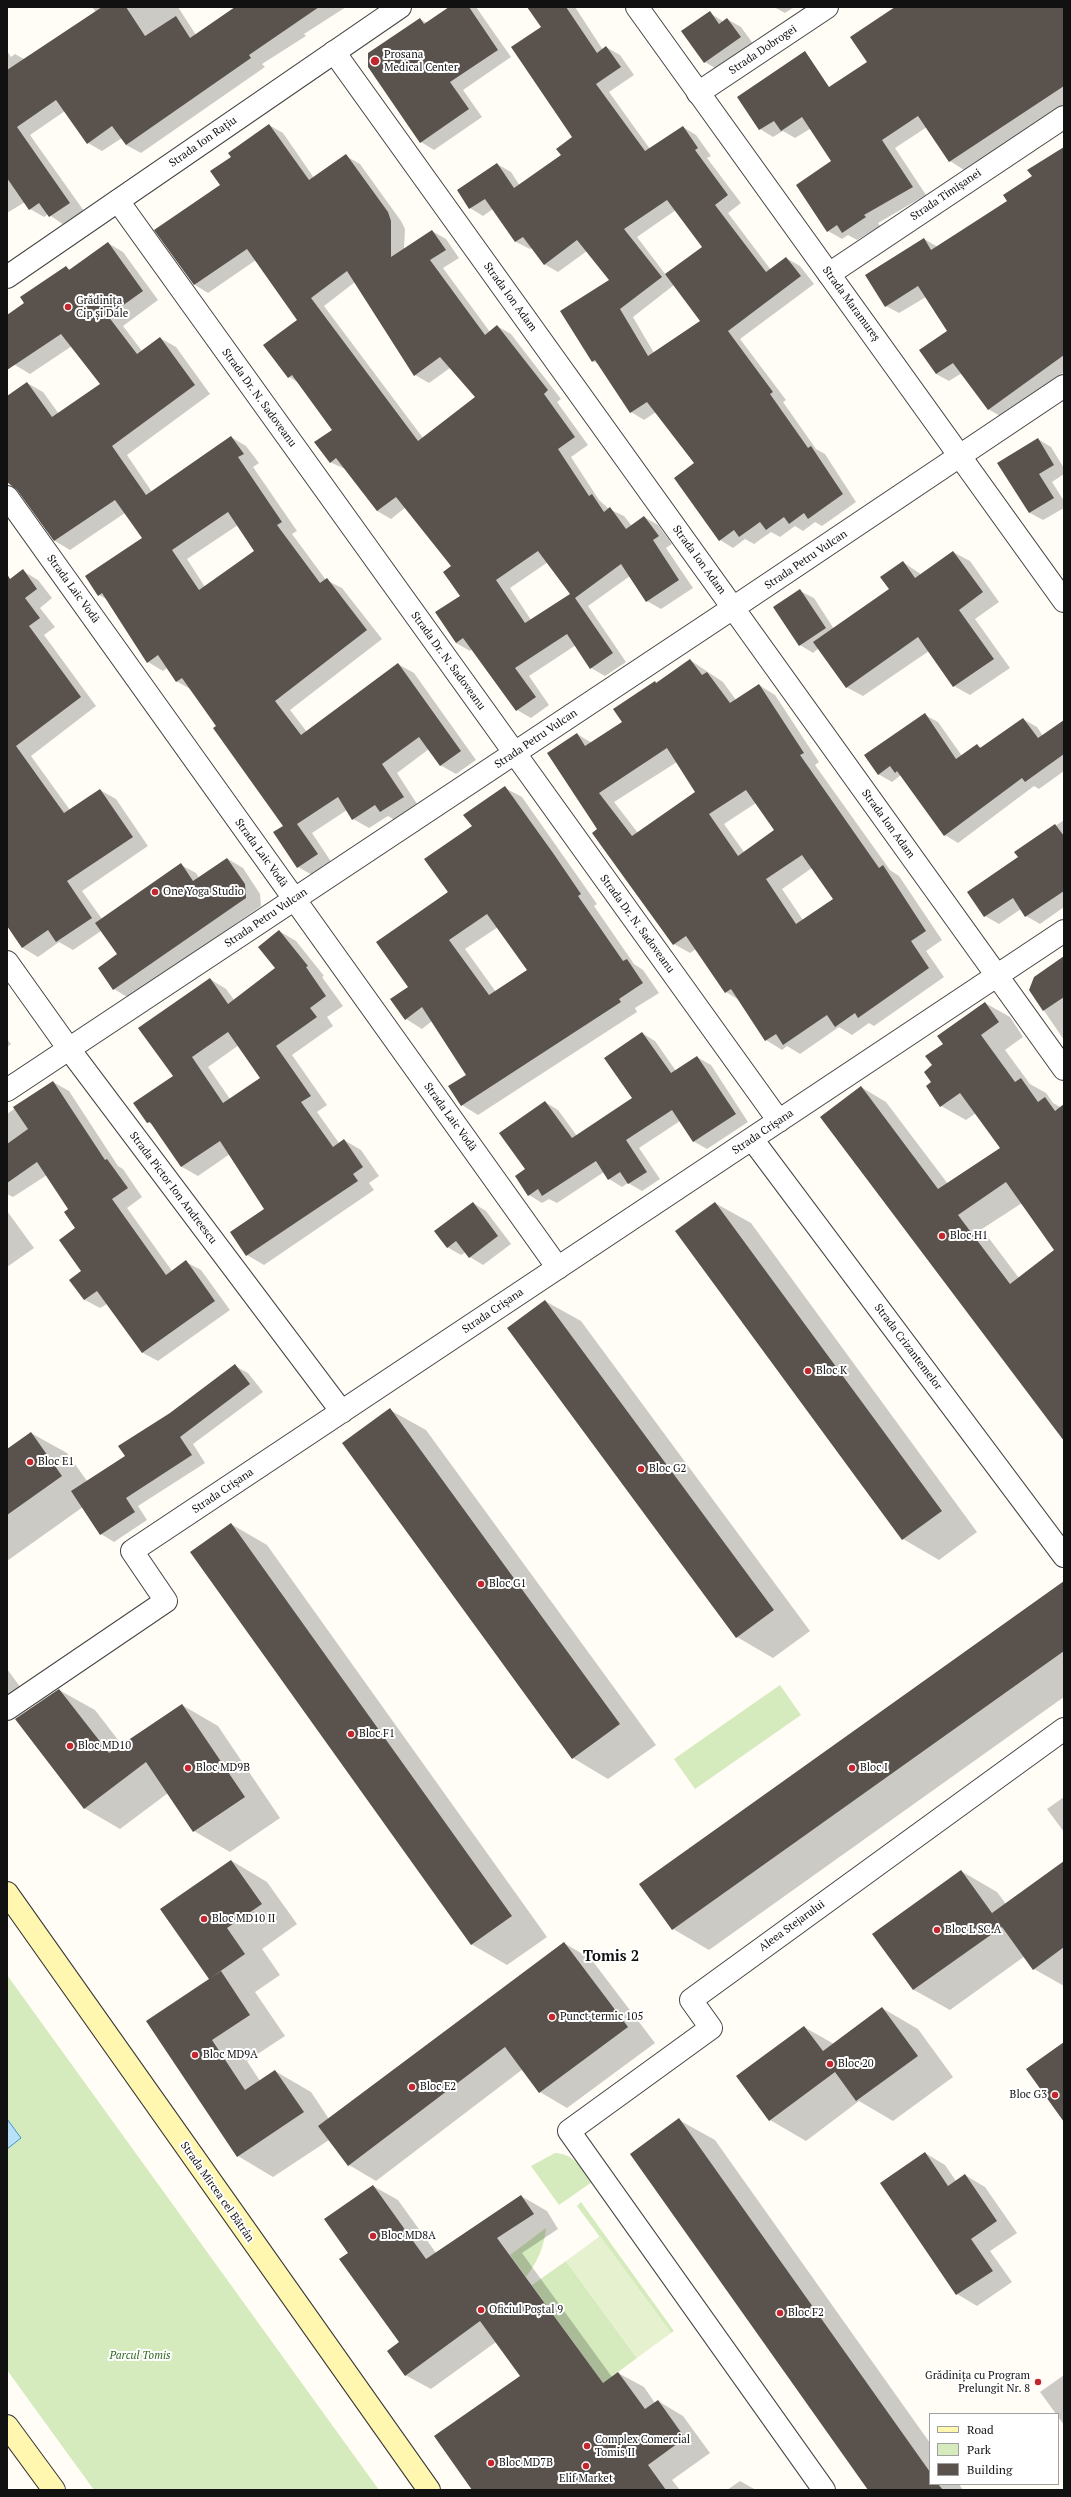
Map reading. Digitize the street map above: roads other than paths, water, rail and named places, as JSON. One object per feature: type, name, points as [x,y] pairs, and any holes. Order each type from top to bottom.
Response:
[{"type":"main road","name":"Strada Mircea cel Bătrân","points":[[7,1893],[429,2490]]},
{"type":"main road","points":[[7,2426],[54,2490]]},
{"type":"street","name":"Strada Ion Rațiu","points":[[7,277],[400,7]]},
{"type":"street","name":"Strada Maramureș","points":[[637,7],[1064,601]]},
{"type":"street","name":"Strada Dobrogei","points":[[698,93],[827,7]]},
{"type":"street","name":"Strada Ion Adam","points":[[334,52],[1064,1069]]},
{"type":"street","name":"Strada Timișanei","points":[[828,274],[1064,117]]},
{"type":"street","name":"Strada Dr. N. Sadoveanu","points":[[118,201],[779,1121]]},
{"type":"street","name":"Strada Petru Vulcan","points":[[7,1090],[514,754],[1064,386]]},
{"type":"street","name":"Strada Laic Vodă","points":[[7,497],[558,1268]]},
{"type":"street","name":"Strada Crișana","points":[[7,1709],[166,1602],[132,1551],[1064,931]]},
{"type":"street","name":"Strada Pictor Ion Andreescu","points":[[7,962],[69,1049],[342,1412]]},
{"type":"street","name":"Strada Crizantemelor","points":[[752,1139],[1064,1556]]},
{"type":"street","name":"Aleea Stejarului","points":[[824,2490],[569,2131],[711,2028],[691,2000],[1064,1729]]},
{"type":"water","points":[[7,2119],[21,2138],[7,2149]]},
{"type":"place","name":"Prosana Medical Center","points":[[375,61]]},
{"type":"place","name":"Grădinița Cip și Dale","points":[[68,307]]},
{"type":"place","name":"One Yoga Studio","points":[[155,892]]},
{"type":"place","name":"Bloc H1","points":[[942,1236]]},
{"type":"place","name":"Bloc K","points":[[808,1371]]},
{"type":"place","name":"Bloc E1","points":[[30,1462]]},
{"type":"place","name":"Bloc G2","points":[[641,1469]]},
{"type":"place","name":"Bloc G1","points":[[481,1584]]},
{"type":"place","name":"Bloc F1","points":[[351,1734]]},
{"type":"place","name":"Bloc MD10","points":[[70,1746]]},
{"type":"place","name":"Bloc MD9B","points":[[188,1768]]},
{"type":"place","name":"Bloc I","points":[[852,1768]]},
{"type":"place","name":"Bloc MD10 II","points":[[204,1919]]},
{"type":"place","name":"Bloc L SC.A","points":[[937,1930]]},
{"type":"place","name":"Punct termic 105","points":[[552,2017]]},
{"type":"place","name":"Bloc MD9A","points":[[195,2055]]},
{"type":"place","name":"Bloc 20","points":[[830,2064]]},
{"type":"place","name":"Bloc E2","points":[[412,2087]]},
{"type":"place","name":"Bloc G3","points":[[1055,2095]]},
{"type":"place","name":"Bloc MD8A","points":[[373,2236]]},
{"type":"place","name":"Oficiul Poștal 9","points":[[481,2310]]},
{"type":"place","name":"Bloc F2","points":[[780,2313]]},
{"type":"place","name":"Grădinița cu Program Prelungit Nr. 8","points":[[1038,2382]]},
{"type":"place","name":"Complex Comercial Tomis II","points":[[587,2446]]},
{"type":"place","name":"Bloc MD7B","points":[[491,2463]]},
{"type":"place","name":"Elif Market","points":[[586,2466]]},
{"type":"district","name":"Tomis 2","points":[[611,1957]]},
{"type":"park label","name":"Parcul Tomis","points":[[140,2356]]}]
